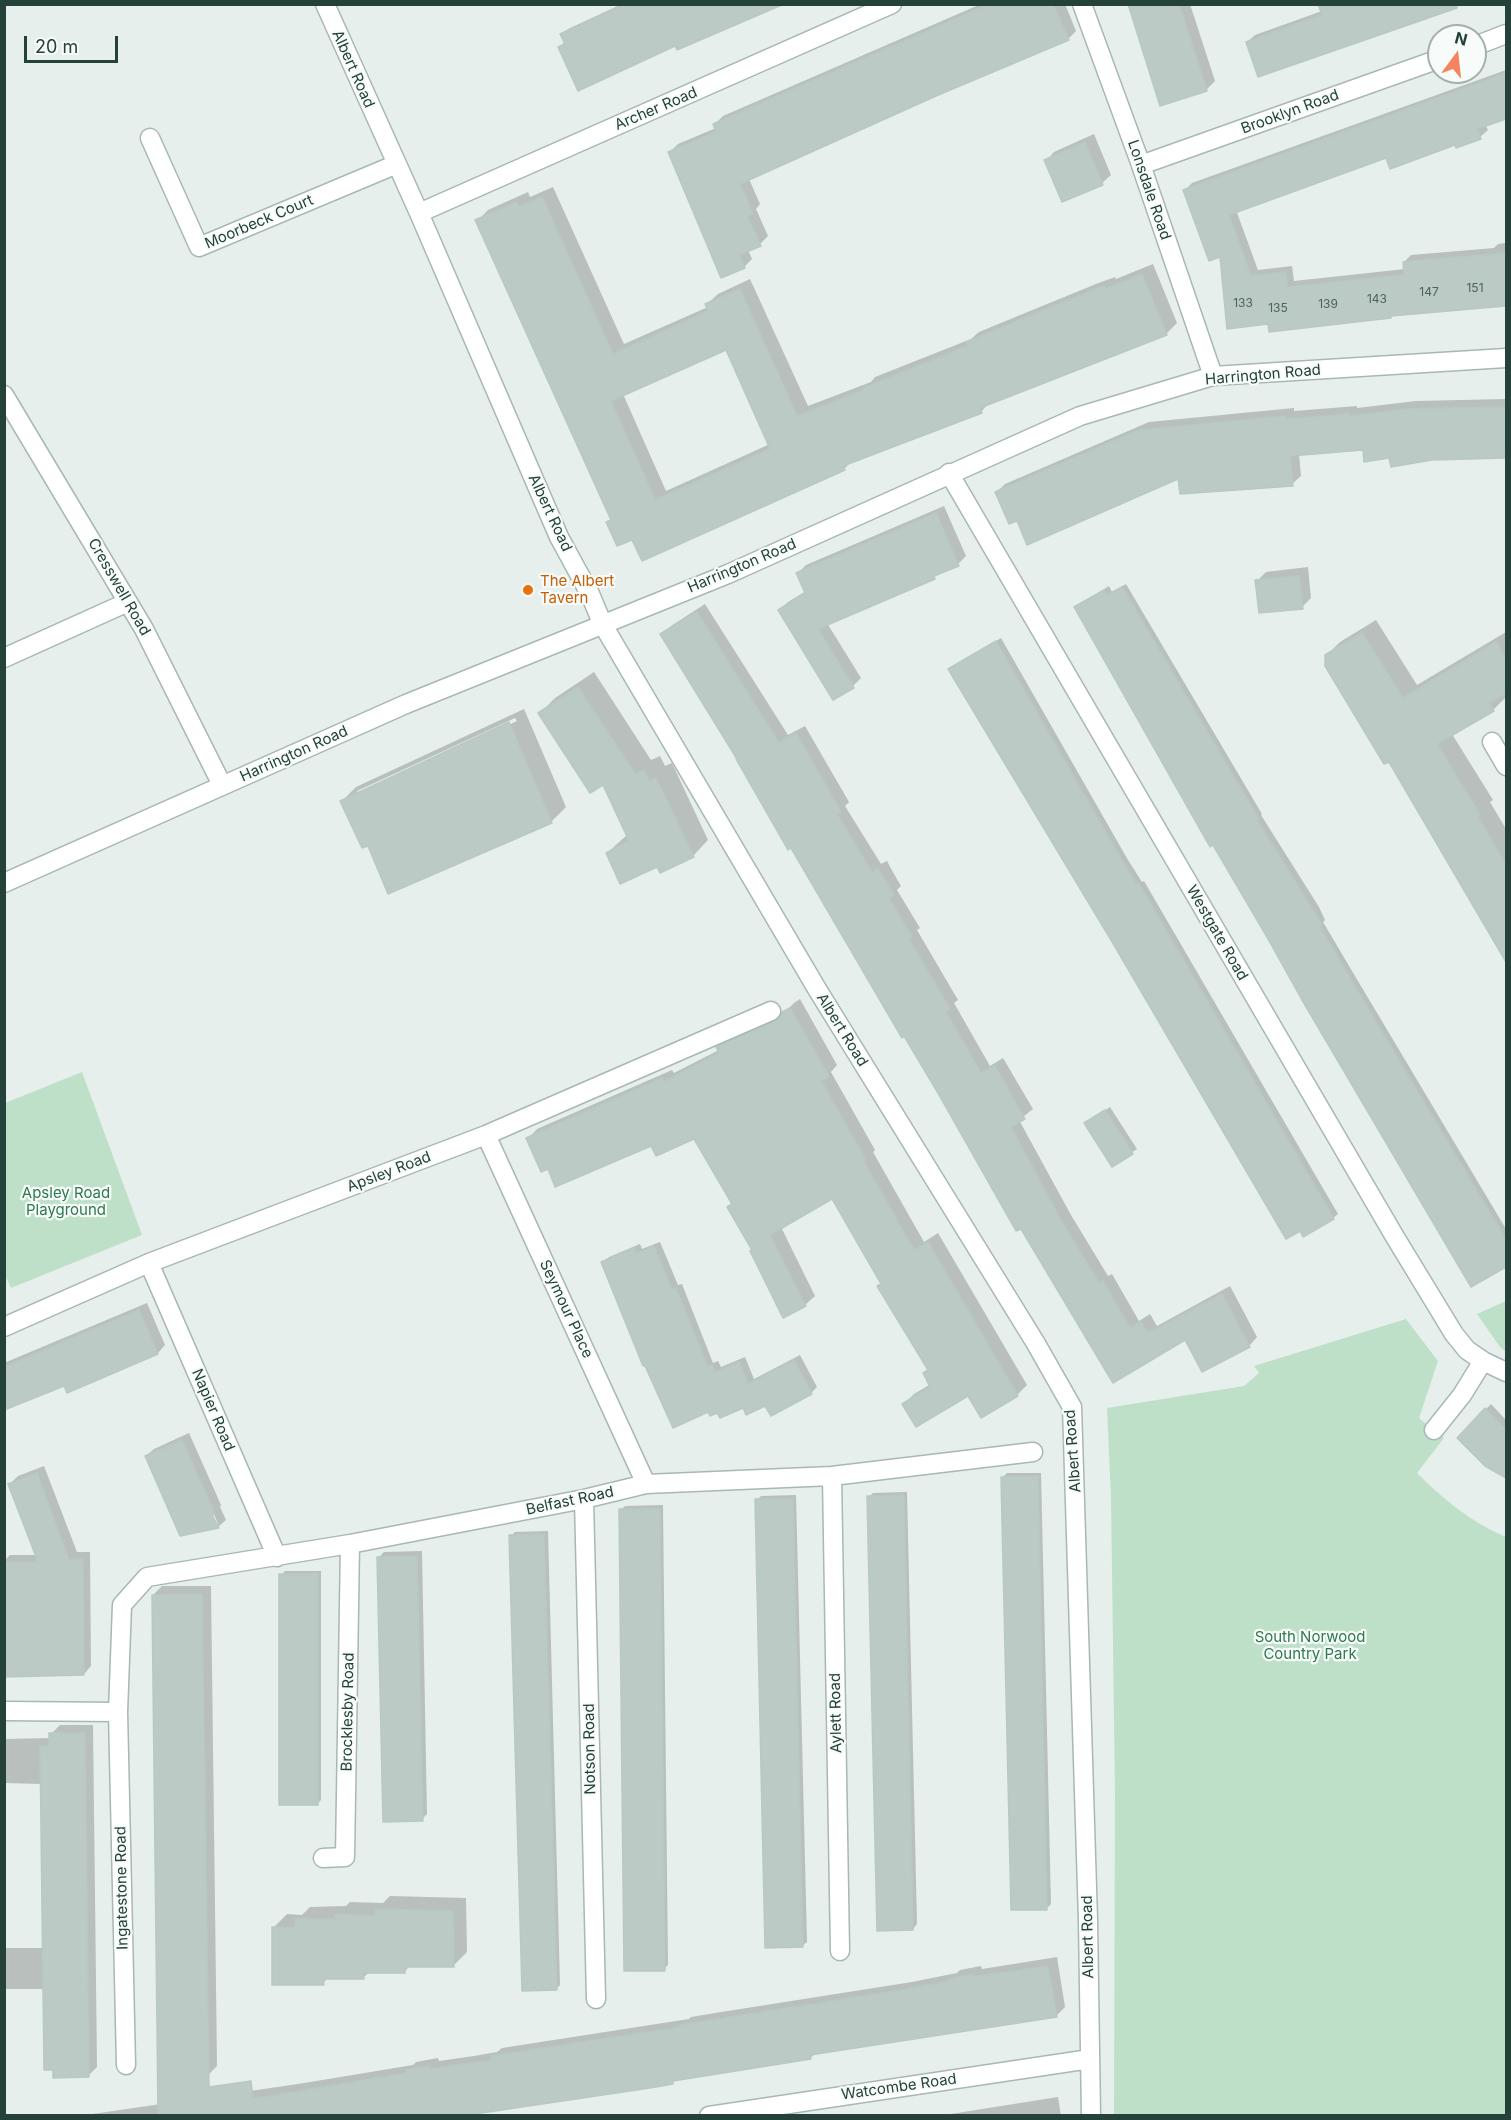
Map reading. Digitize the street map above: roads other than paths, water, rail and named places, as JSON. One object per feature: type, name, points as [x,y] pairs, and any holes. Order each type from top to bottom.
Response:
[{"type":"street","name":"Albert Road","points":[[325,4],[419,213],[559,537],[590,594],[603,625],[817,989],[1035,1342],[1072,1407],[1078,1549],[1091,2115]]},
{"type":"street","name":"Archer Road","points":[[419,213],[892,4]]},
{"type":"street","name":"Lonsdale Road","points":[[1082,4],[1141,165],[1213,376]]},
{"type":"street","points":[[1487,41],[1506,34]]},
{"type":"street","name":"Brooklyn Road","points":[[1141,165],[1427,62]]},
{"type":"street","name":"Moorbeck Court","points":[[150,138],[199,248],[397,164]]},
{"type":"street","name":"Harrington Road","points":[[4,883],[406,704],[728,574],[1080,416],[1213,376],[1506,358]]},
{"type":"street","name":"Cresswell Road","points":[[4,394],[128,602],[162,663],[222,785]]},
{"type":"street","name":"Westgate Road","points":[[949,473],[1395,1237],[1454,1334],[1467,1350],[1506,1372]]},
{"type":"street","points":[[4,658],[128,602]]},
{"type":"street","points":[[1492,742],[1506,766]]},
{"type":"street","name":"Apsley Road","points":[[4,1328],[149,1263],[486,1135],[771,1011]]},
{"type":"street","name":"Seymour Place","points":[[486,1135],[646,1484]]},
{"type":"street","name":"Napier Road","points":[[149,1263],[277,1557]]},
{"type":"street","points":[[1434,1430],[1462,1395],[1484,1361]]},
{"type":"street","name":"Belfast Road","points":[[122,1605],[147,1577],[350,1544],[584,1499],[646,1484],[832,1476],[1033,1452]]},
{"type":"street","name":"Aylett Road","points":[[832,1476],[840,1951]]},
{"type":"street","name":"Notson Road","points":[[584,1499],[596,1999]]},
{"type":"street","name":"Brocklesby Road","points":[[323,1858],[345,1857],[350,1544]]},
{"type":"street","name":"Ingatestone Road","points":[[122,1605],[118,1712],[126,2065]]},
{"type":"street","points":[[4,1711],[118,1712]]},
{"type":"street","name":"Watcombe Road","points":[[708,2115],[1090,2059]]},
{"type":"place","name":"The Albert Tavern","points":[[528,590]]},
{"type":"park label","name":"Apsley Road Playground","points":[[66,1202]]},
{"type":"park label","name":"South Norwood Country Park","points":[[1310,1646]]}]
